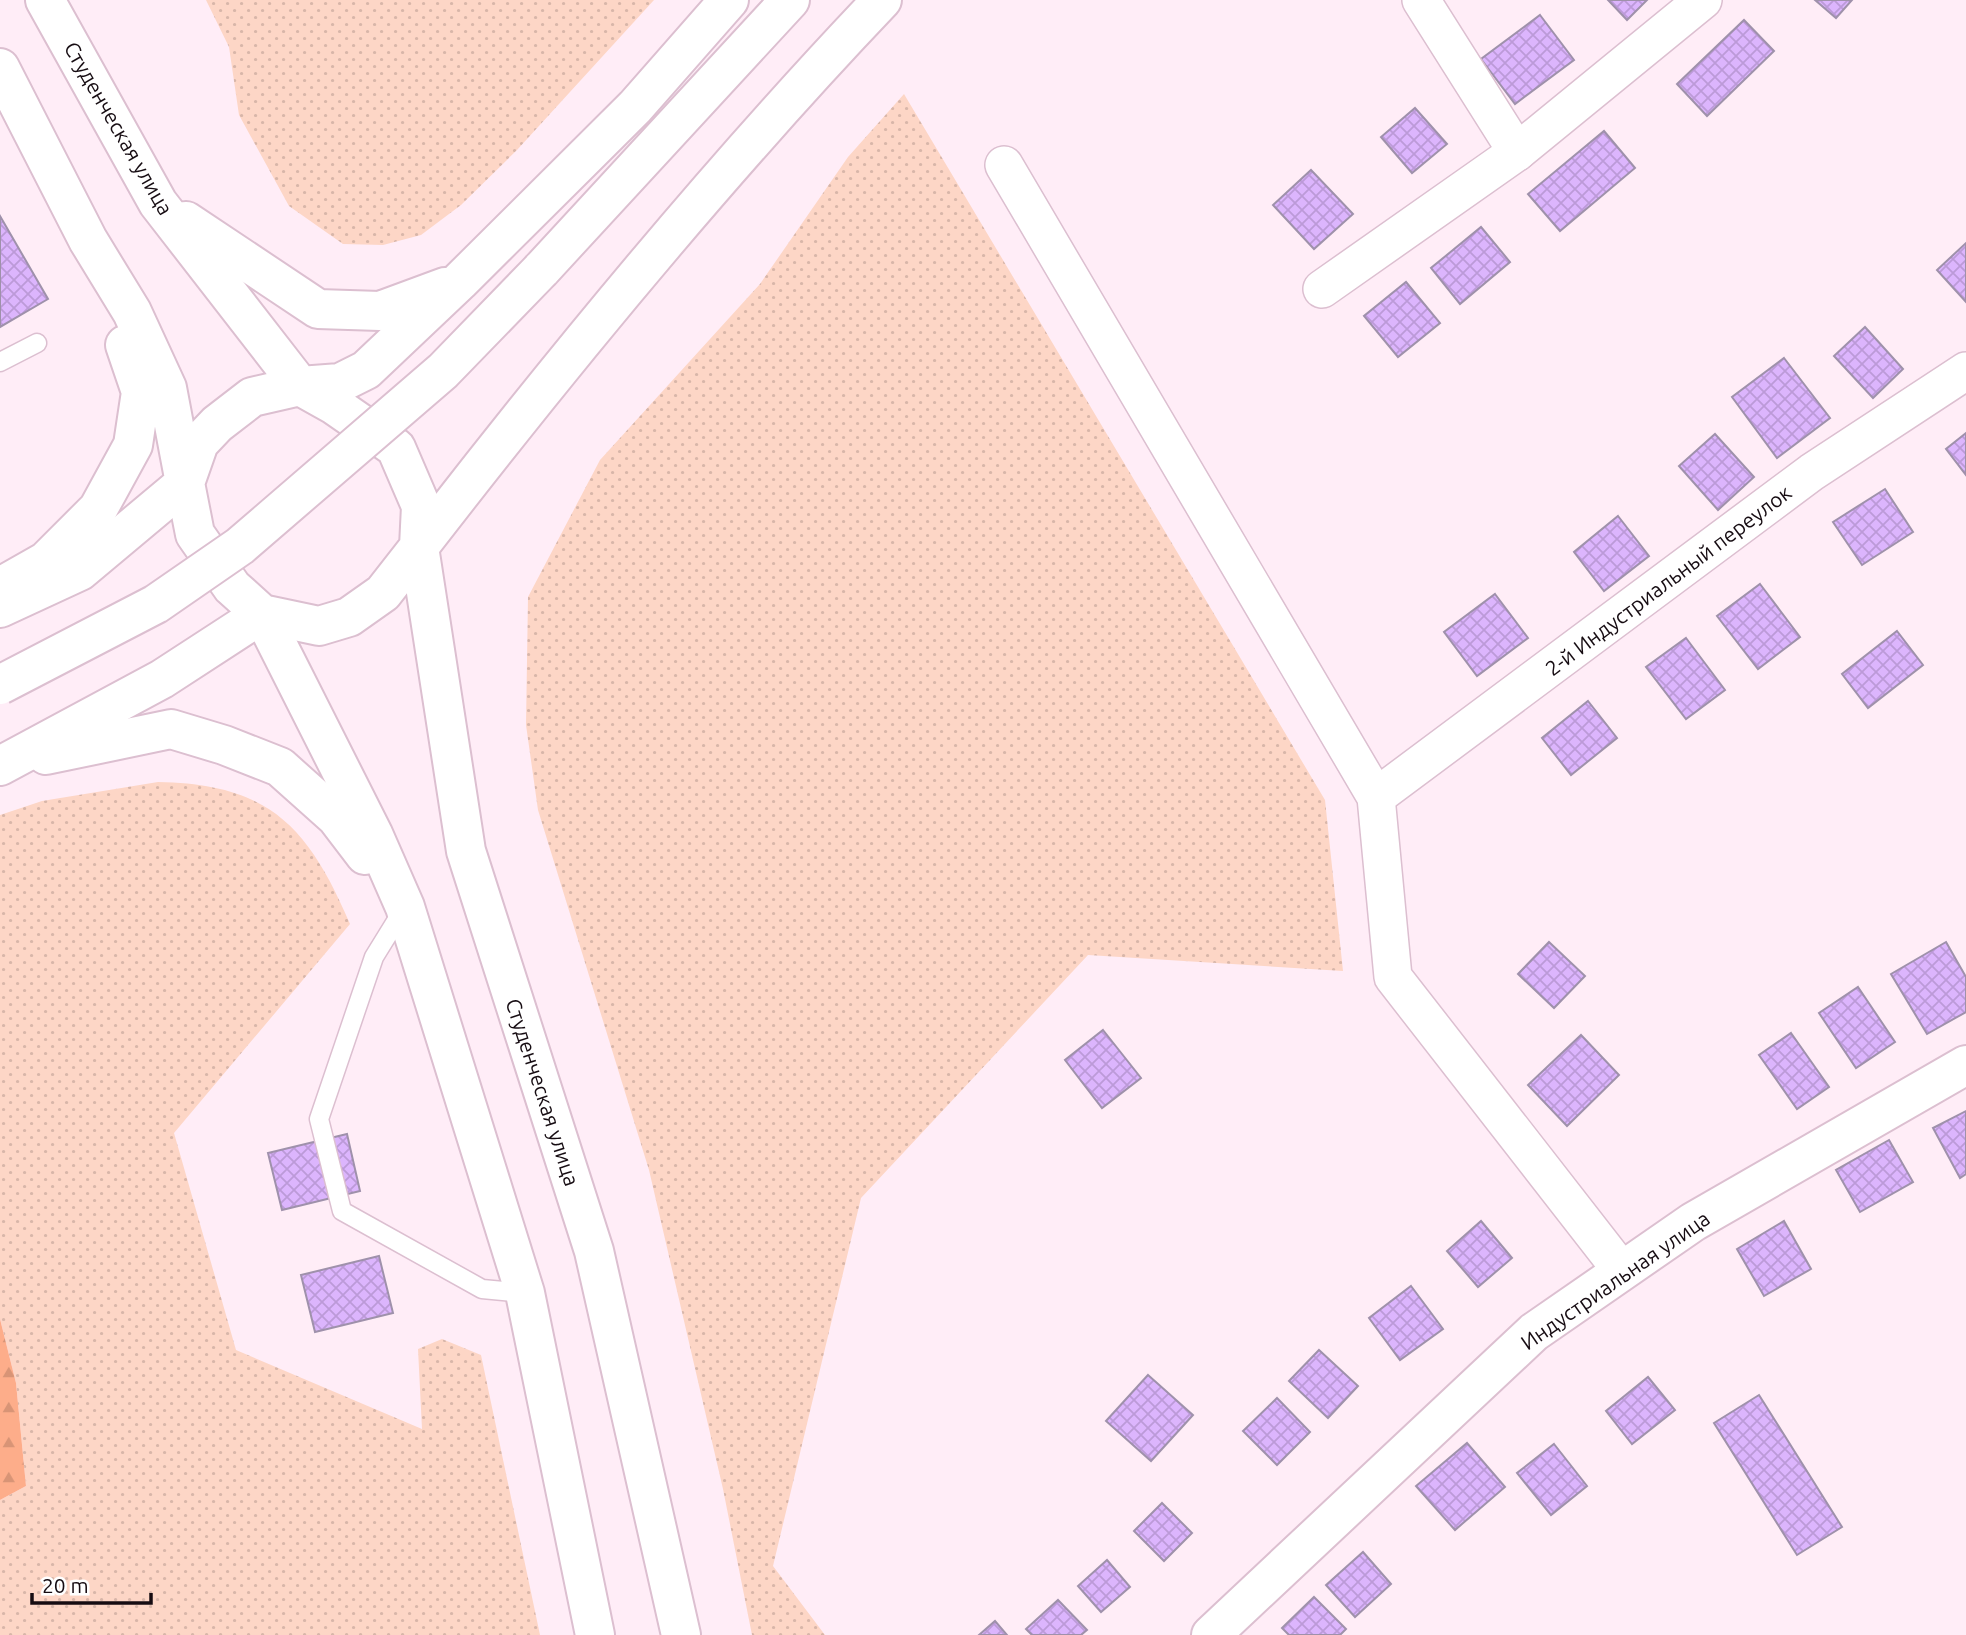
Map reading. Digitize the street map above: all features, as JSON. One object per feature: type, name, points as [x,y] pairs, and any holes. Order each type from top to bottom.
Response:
[{"type":"main road","name":"Студенческая улица","points":[[45,0],[158,203],[300,386]]},
{"type":"main road","points":[[0,608],[80,571],[185,483],[199,443],[217,424],[252,397],[300,386],[340,383],[366,370],[635,107],[729,0]]},
{"type":"main road","points":[[0,685],[156,604],[240,546],[443,371],[541,270],[790,0]]},
{"type":"main road","points":[[3,765],[162,679],[262,614],[319,626],[349,617],[383,593],[545,384],[821,64],[882,0]]},
{"type":"main road","points":[[0,68],[88,240],[132,312],[167,388],[195,534],[232,587],[262,614],[373,834],[405,907],[525,1293],[595,1635]]},
{"type":"main road","points":[[158,203],[318,309],[380,311],[460,281]]},
{"type":"main road","points":[[0,587],[46,561],[98,509],[133,445],[141,392],[88,240]]},
{"type":"main road","points":[[300,386],[334,405],[396,449],[421,506],[419,547]]},
{"type":"main road","name":"Студенческая улица","points":[[419,547],[466,851],[594,1251],[681,1635]]},
{"type":"main road","points":[[3,765],[171,729],[224,745],[280,767],[336,817],[405,907]]},
{"type":"main road","name":"Индустриальная улица","points":[[1211,1635],[1534,1332],[1693,1222],[1966,1065]]},
{"type":"street","points":[[1421,0],[1517,152]]},
{"type":"street","points":[[1322,289],[1517,152],[1703,0]]},
{"type":"street","points":[[1004,165],[1376,797],[1393,977],[1622,1271]]},
{"type":"street","name":"2-й Индустриальный переулок","points":[[1376,797],[1812,472],[1966,371]]},
{"type":"lane","points":[[0,362],[37,343]]},
{"type":"lane","points":[[405,907],[374,957],[319,1119],[342,1211],[482,1289],[525,1293]]},
{"type":"shaded area","points":[[206,0],[654,0],[517,150],[461,205],[421,235],[383,245],[343,244],[289,206],[239,115],[229,47]]},
{"type":"shaded area","points":[[904,94],[1325,800],[1343,971],[1088,955],[861,1198],[773,1566],[825,1635],[752,1635],[723,1489],[649,1170],[538,810],[526,725],[528,597],[600,460],[760,284],[848,157]]},
{"type":"shaded area","points":[[158,782],[229,791],[256,802],[280,817],[318,861],[350,924],[174,1133],[236,1350],[422,1429],[418,1349],[442,1339],[481,1355],[540,1635],[0,1635],[0,1500],[26,1486],[16,1383],[0,1319],[0,815],[42,801]]},
{"type":"green space","points":[[0,1319],[16,1383],[26,1486],[0,1500]]},
{"type":"building","points":[[1608,0],[1647,0],[1627,20]]},
{"type":"building","points":[[1815,0],[1852,0],[1836,18]]},
{"type":"building","points":[[1540,15],[1574,60],[1515,104],[1481,59]]},
{"type":"building","points":[[1744,20],[1774,51],[1707,116],[1677,84]]},
{"type":"building","points":[[1415,108],[1447,144],[1412,173],[1381,137]]},
{"type":"building","points":[[1604,131],[1635,168],[1560,231],[1528,194]]},
{"type":"building","points":[[1311,170],[1353,214],[1314,249],[1273,205]]},
{"type":"building","points":[[0,216],[48,299],[0,327]]},
{"type":"building","points":[[1481,227],[1510,262],[1460,304],[1431,268]]},
{"type":"building","points":[[1966,243],[1966,302],[1937,270]]},
{"type":"building","points":[[1406,282],[1440,323],[1398,357],[1364,316]]},
{"type":"building","points":[[1865,327],[1903,369],[1873,398],[1834,356]]},
{"type":"building","points":[[1784,358],[1830,418],[1777,458],[1732,397]]},
{"type":"building","points":[[1966,433],[1966,475],[1946,449]]},
{"type":"building","points":[[1715,434],[1754,477],[1718,510],[1679,466]]},
{"type":"building","points":[[1885,489],[1913,532],[1862,565],[1833,522]]},
{"type":"building","points":[[1618,516],[1649,556],[1604,591],[1574,552]]},
{"type":"building","points":[[1760,584],[1800,637],[1758,669],[1717,616]]},
{"type":"building","points":[[1495,594],[1528,638],[1477,676],[1444,632]]},
{"type":"building","points":[[1897,631],[1923,665],[1868,708],[1842,674]]},
{"type":"building","points":[[1686,638],[1725,690],[1686,719],[1646,667]]},
{"type":"building","points":[[1588,701],[1617,738],[1571,775],[1542,738]]},
{"type":"building","points":[[1549,942],[1585,976],[1554,1008],[1518,974]]},
{"type":"building","points":[[1946,942],[1966,977],[1966,1012],[1927,1034],[1891,974]]},
{"type":"building","points":[[1858,987],[1895,1042],[1856,1068],[1819,1013]]},
{"type":"building","points":[[1103,1030],[1141,1078],[1102,1108],[1065,1060]]},
{"type":"building","points":[[1791,1033],[1829,1087],[1797,1109],[1759,1055]]},
{"type":"building","points":[[1581,1035],[1619,1075],[1567,1126],[1528,1085]]},
{"type":"building","points":[[1966,1111],[1966,1174],[1960,1178],[1933,1128]]},
{"type":"building","points":[[347,1134],[360,1191],[282,1210],[268,1153]]},
{"type":"building","points":[[1889,1140],[1913,1182],[1860,1212],[1836,1170]]},
{"type":"building","points":[[1481,1221],[1512,1258],[1478,1287],[1447,1251]]},
{"type":"building","points":[[1784,1221],[1811,1269],[1764,1296],[1737,1249]]},
{"type":"building","points":[[379,1256],[393,1313],[315,1332],[301,1275]]},
{"type":"building","points":[[1411,1286],[1443,1329],[1400,1360],[1369,1318]]},
{"type":"building","points":[[1319,1350],[1358,1386],[1328,1418],[1289,1381]]},
{"type":"building","points":[[1148,1375],[1193,1415],[1151,1461],[1106,1421]]},
{"type":"building","points":[[1648,1377],[1675,1410],[1632,1444],[1606,1411]]},
{"type":"building","points":[[1759,1395],[1842,1527],[1797,1555],[1714,1423]]},
{"type":"building","points":[[1277,1398],[1310,1432],[1277,1465],[1243,1431]]},
{"type":"building","points":[[1467,1443],[1505,1487],[1455,1530],[1416,1486]]},
{"type":"building","points":[[1554,1444],[1587,1486],[1551,1515],[1517,1473]]},
{"type":"building","points":[[1162,1503],[1192,1533],[1164,1561],[1134,1531]]},
{"type":"building","points":[[1363,1552],[1391,1584],[1355,1617],[1326,1585]]},
{"type":"building","points":[[1107,1560],[1130,1587],[1101,1612],[1078,1586]]},
{"type":"building","points":[[1314,1597],[1346,1629],[1340,1635],[1289,1635],[1282,1628]]},
{"type":"building","points":[[1058,1600],[1087,1630],[1081,1635],[1032,1635],[1026,1629]]},
{"type":"building","points":[[995,1621],[1007,1635],[979,1635]]}]
